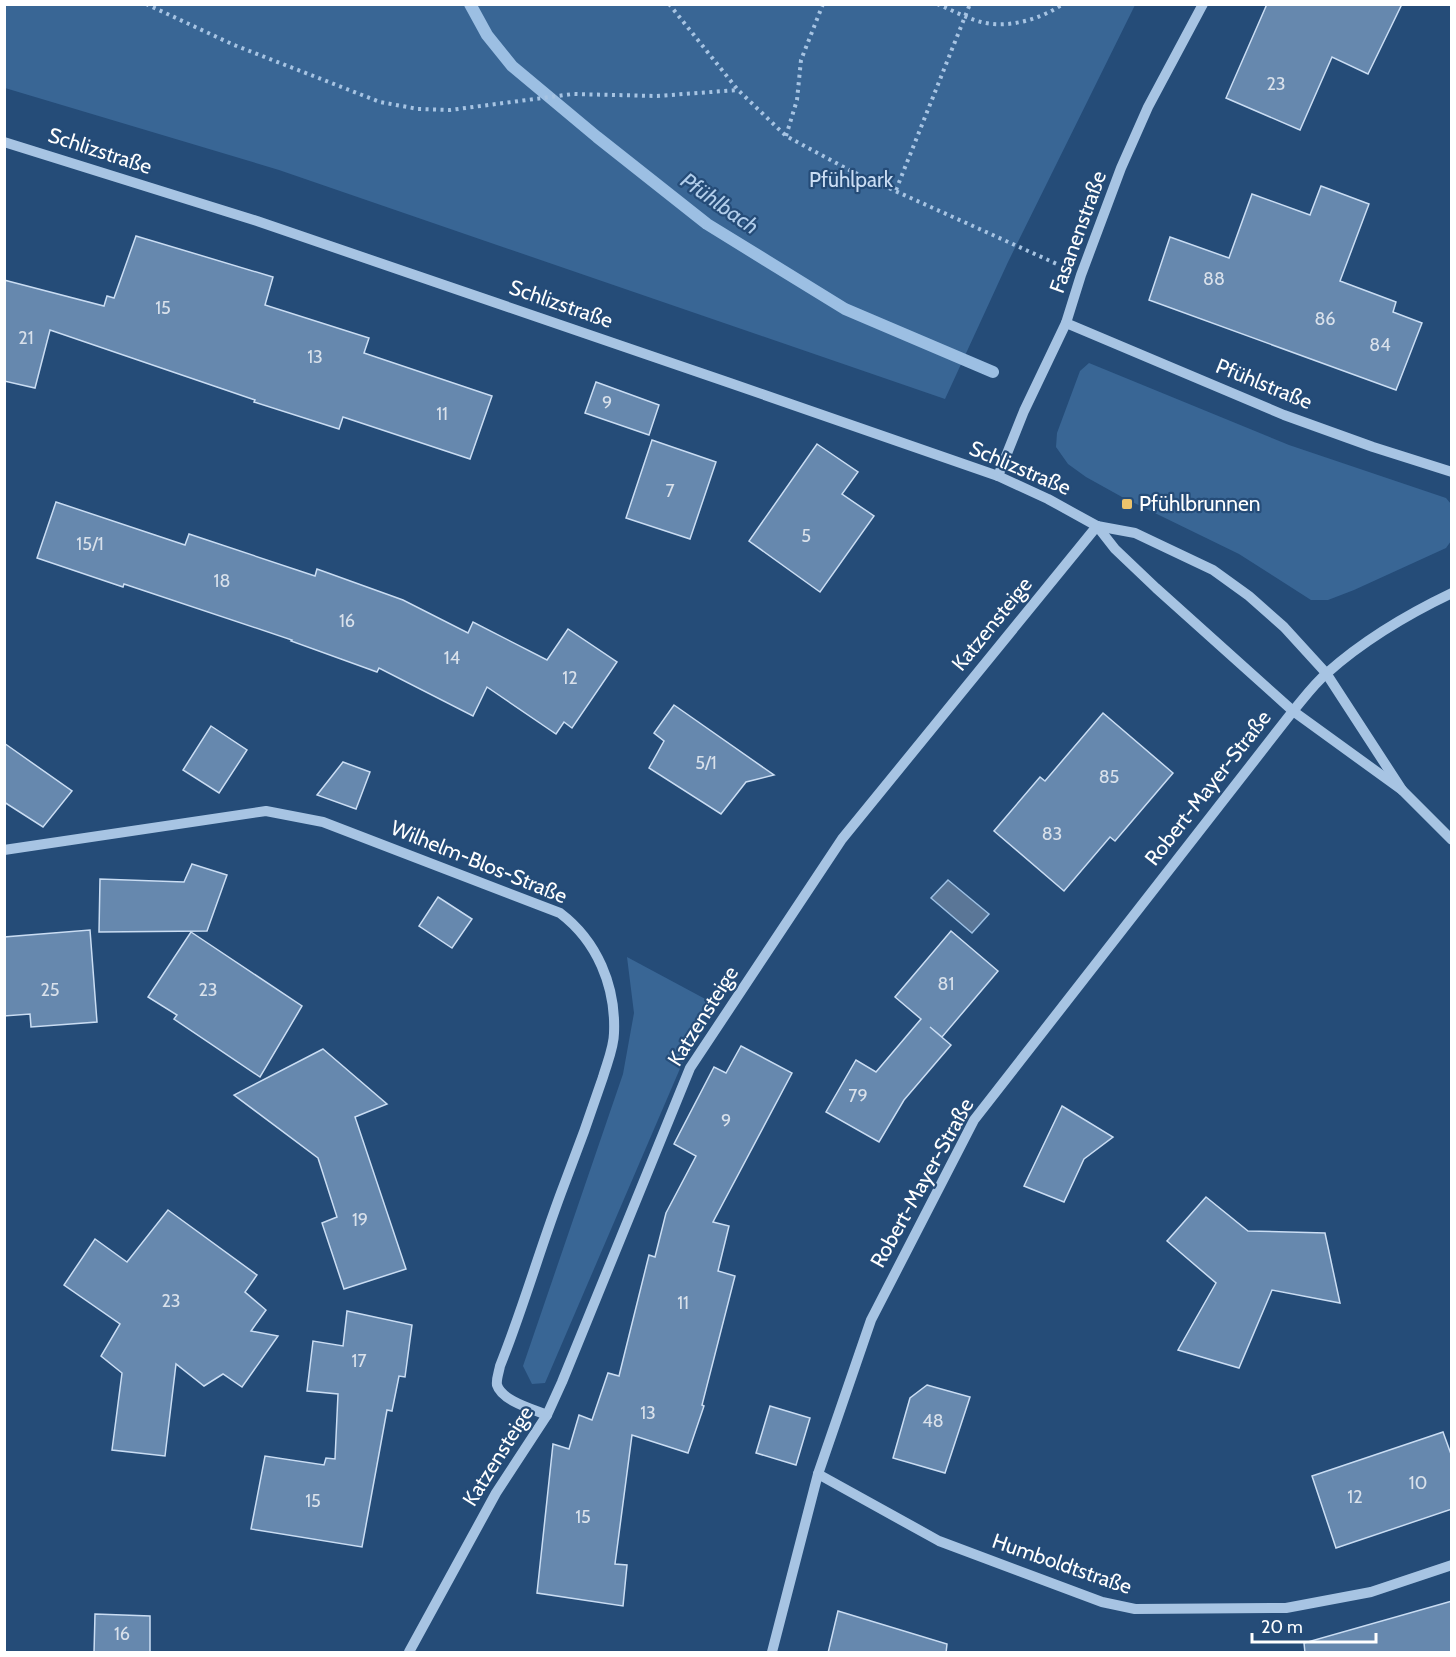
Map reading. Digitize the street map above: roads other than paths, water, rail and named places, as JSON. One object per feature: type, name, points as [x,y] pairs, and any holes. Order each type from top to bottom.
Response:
[{"type":"street","name":"Fasanenstraße","points":[[998,476],[1024,411],[1066,323],[1121,168],[1143,117],[1203,4]]},
{"type":"street","name":"Schlizstraße","points":[[4,142],[257,221],[998,476],[1048,499],[1097,526],[1135,533],[1213,570],[1249,596],[1284,627],[1326,673],[1402,790]]},
{"type":"street","name":"Pfühlstraße","points":[[1066,323],[1284,415],[1452,472]]},
{"type":"street","name":"Schlizstraße","points":[[1097,526],[1115,549],[1156,588],[1293,711],[1402,790]]},
{"type":"street","name":"Katzensteige","points":[[409,1653],[496,1493],[547,1415],[690,1068],[842,839],[1097,526]]},
{"type":"street","points":[[1293,711],[1326,673],[1377,635],[1428,604],[1452,593]]},
{"type":"street","name":"Robert-Mayer-Straße","points":[[772,1653],[818,1474],[871,1320],[974,1120],[1293,711]]},
{"type":"street","points":[[1402,790],[1452,840]]},
{"type":"street","name":"Wilhelm-Blos-Straße","points":[[4,850],[266,811],[324,822],[560,913],[574,924],[599,958],[606,975],[614,1011],[614,1035],[589,1121],[563,1188],[496,1382],[500,1391],[515,1402],[547,1415]]},
{"type":"street","name":"Humboldtstraße","points":[[818,1474],[939,1541],[1102,1602],[1135,1609],[1286,1608],[1371,1592],[1452,1565]]},
{"type":"waterway","name":"Pfühlbach","points":[[470,4],[487,35],[512,66],[707,224],[845,309],[993,372]]},
{"type":"place","name":"Pfühlbrunnen","points":[[1127,504]]},
{"type":"park label","name":"Pfühlpark","points":[[851,180]]}]
